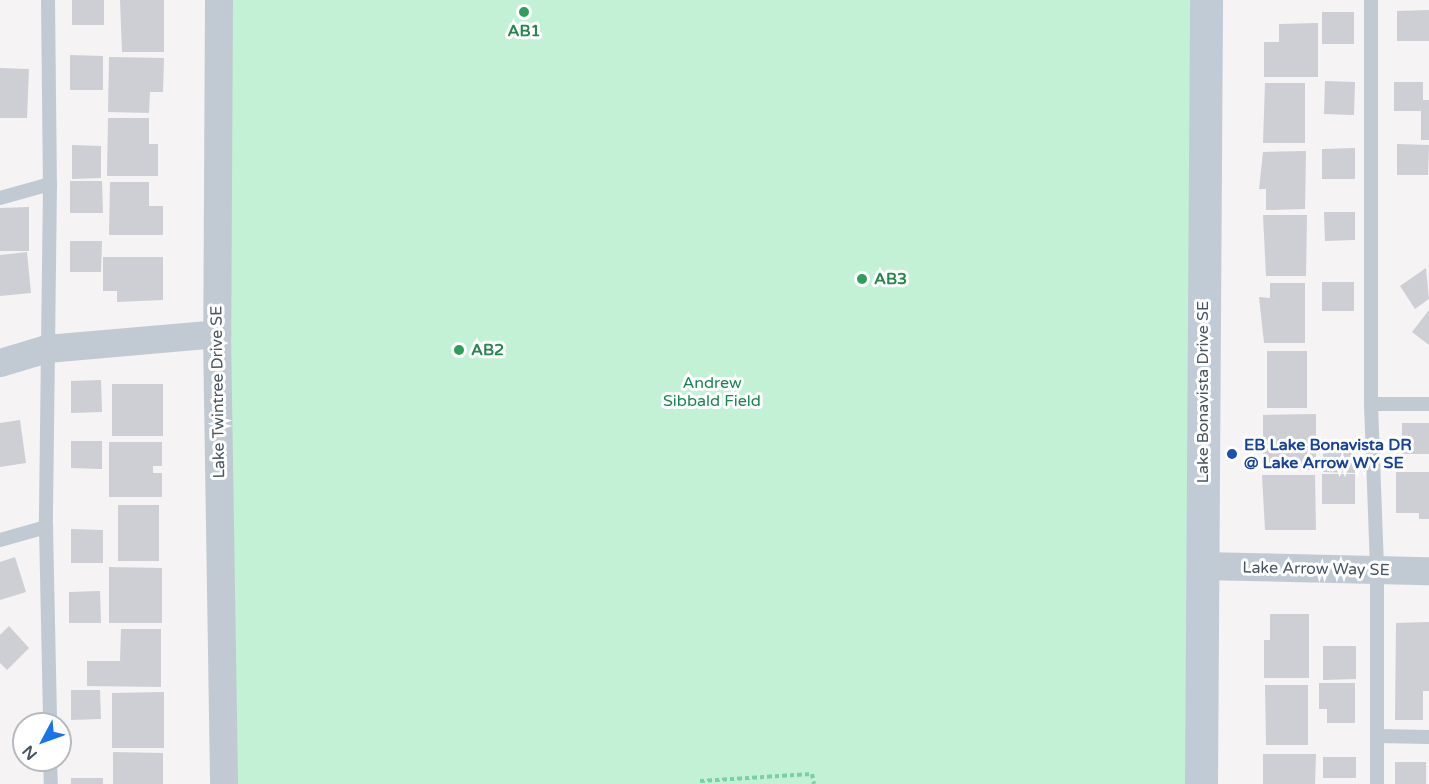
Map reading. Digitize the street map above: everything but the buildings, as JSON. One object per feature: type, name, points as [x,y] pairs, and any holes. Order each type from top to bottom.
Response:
[{"type":"street","name":"Lake Twintree Drive SE","points":[[219,0],[217,334],[224,784]]},
{"type":"street","name":"Lake Bonavista Drive SE","points":[[1201,784],[1206,0]]},
{"type":"street","points":[[0,363],[47,349],[217,334]]},
{"type":"street","name":"Lake Arrow Way SE","points":[[1202,566],[1429,571]]},
{"type":"lane","points":[[48,0],[50,184],[46,527],[50,712]]},
{"type":"lane","points":[[1371,0],[1371,404],[1377,571],[1377,784]]},
{"type":"lane","points":[[0,198],[50,184]]},
{"type":"lane","points":[[1371,404],[1429,405]]},
{"type":"lane","points":[[0,540],[46,527]]},
{"type":"lane","points":[[1377,736],[1429,737]]},
{"type":"path","points":[[700,781],[812,774],[814,784]]},
{"type":"green space","name":"Andrew Sibbald Field","points":[[219,0],[1206,0],[1202,784],[224,784]]},
{"type":"place","name":"AB1","points":[[524,12]]},
{"type":"place","name":"AB3","points":[[862,279]]},
{"type":"place","name":"AB2","points":[[459,350]]},
{"type":"place","name":"EB Lake Bonavista DR @ Lake Arrow WY SE","points":[[1232,454]]}]
